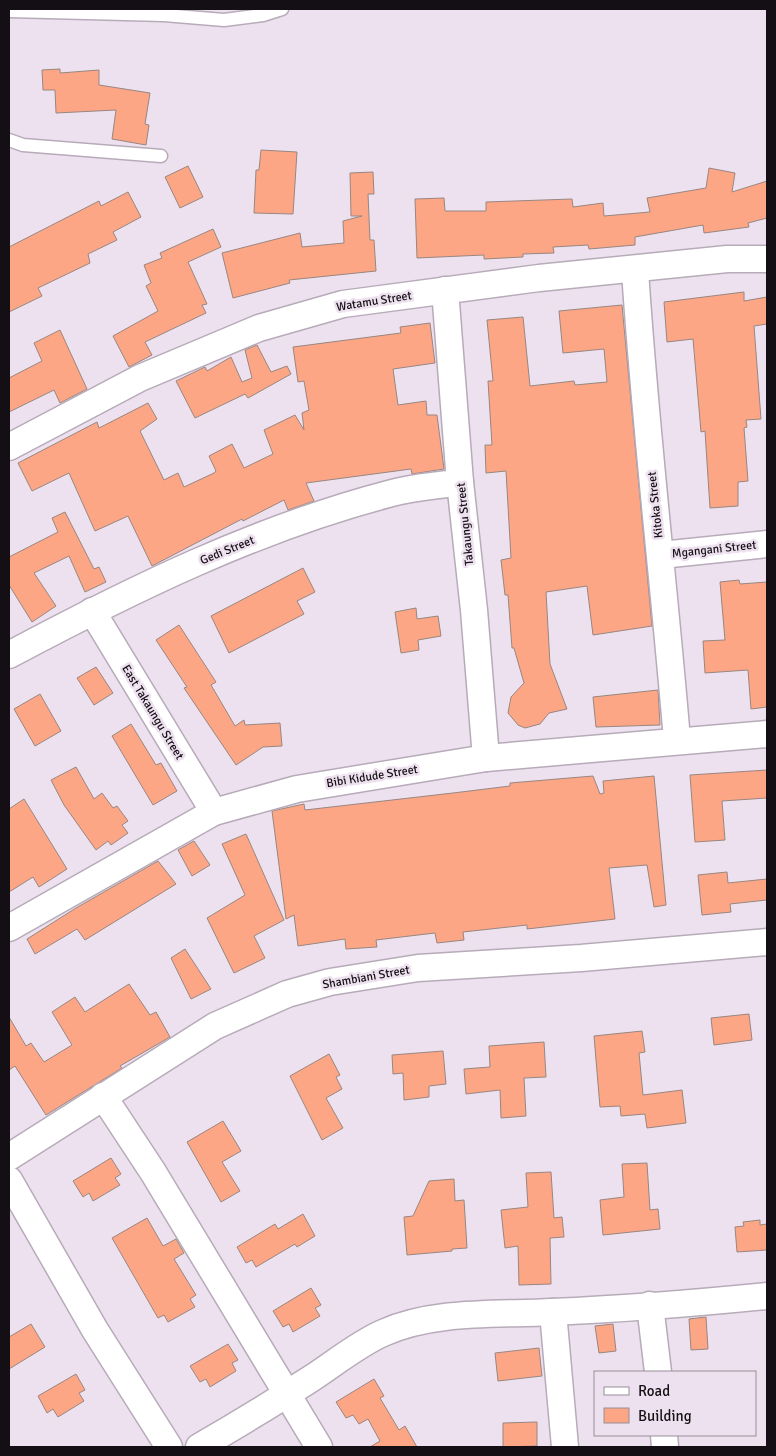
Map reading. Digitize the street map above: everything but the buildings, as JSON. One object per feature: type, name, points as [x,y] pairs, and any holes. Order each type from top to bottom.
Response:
[{"type":"street","name":"Watamu Street","points":[[9,447],[140,378],[258,328],[342,304],[445,290],[727,259],[767,259]]},
{"type":"street","name":"Kitoka Street","points":[[635,270],[643,400],[661,555],[677,740]]},
{"type":"street","name":"Takaungu Street","points":[[445,290],[460,482],[474,610],[486,758]]},
{"type":"street","name":"Gedi Street","points":[[9,655],[92,611],[231,547],[394,492],[460,482]]},
{"type":"street","name":"Mgangani Street","points":[[661,555],[767,544]]},
{"type":"street","name":"East Takaungu Street","points":[[92,611],[214,812]]},
{"type":"street","name":"Bibi Kidude Street","points":[[9,928],[214,812],[297,789],[486,758],[677,740],[767,734]]},
{"type":"street","name":"Shambiani Street","points":[[9,1156],[215,1026],[287,994],[330,982],[418,968],[580,958],[767,942]]},
{"type":"street","points":[[104,1096],[153,1172],[319,1447]]},
{"type":"street","points":[[9,1180],[95,1330],[169,1447]]},
{"type":"street","points":[[199,1447],[382,1334],[400,1327],[472,1315],[552,1312],[767,1296]]},
{"type":"street","points":[[650,1305],[658,1371]]},
{"type":"street","points":[[552,1312],[565,1447]]},
{"type":"lane","points":[[9,11],[224,20],[264,14],[282,9]]},
{"type":"lane","points":[[9,140],[23,145],[161,156]]}]
